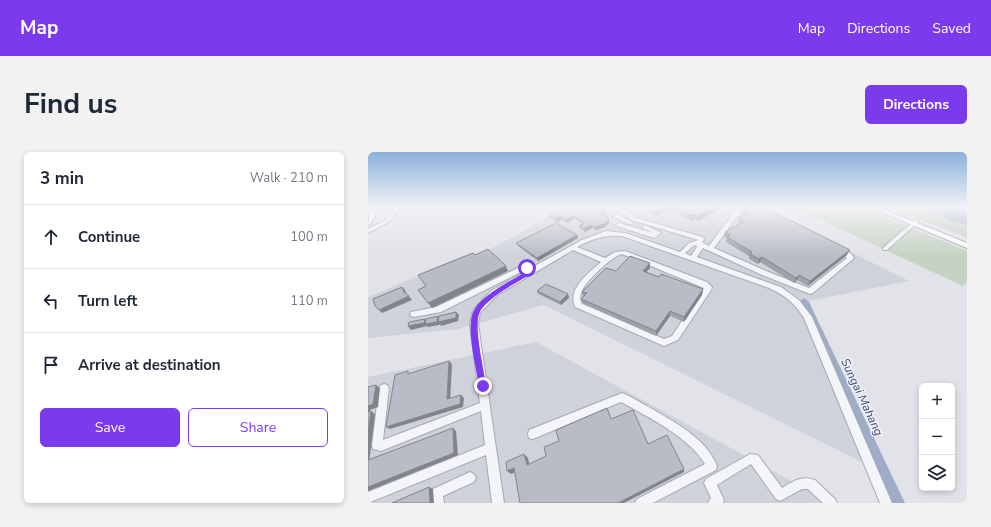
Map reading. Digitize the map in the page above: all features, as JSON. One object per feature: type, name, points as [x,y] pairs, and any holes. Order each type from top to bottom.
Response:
[{"type":"main road","points":[[915,223],[967,242]]},
{"type":"main road","points":[[915,223],[967,246]]},
{"type":"street","points":[[368,231],[382,223]]},
{"type":"street","points":[[619,225],[654,236],[658,233],[637,223]]},
{"type":"street","points":[[642,223],[697,237],[702,240],[698,243]]},
{"type":"street","points":[[711,248],[729,223]]},
{"type":"street","points":[[885,249],[914,223]]},
{"type":"street","points":[[498,503],[474,324],[476,312],[494,293],[591,237],[614,233],[693,258],[772,286],[788,294],[799,302],[808,317],[886,503]]},
{"type":"street","points":[[693,258],[700,247],[698,243]]},
{"type":"street","points":[[681,254],[691,244],[698,243],[764,273],[810,291],[851,258],[849,254],[829,244]]},
{"type":"street","points":[[573,248],[606,262]]},
{"type":"street","points":[[623,252],[704,284],[708,286],[707,290],[675,338],[664,343],[578,305],[575,298],[578,289],[606,262],[617,253],[623,252]]},
{"type":"street","points":[[414,314],[438,310],[524,268],[527,268],[531,272]]},
{"type":"street","points":[[384,388],[377,445],[381,446],[485,405]]},
{"type":"street","points":[[533,434],[622,397],[668,425],[701,449],[708,456],[712,466],[641,503]]},
{"type":"street","points":[[368,498],[491,448]]},
{"type":"street","points":[[714,503],[718,500],[710,483],[750,459],[754,459],[780,495],[801,483],[811,484],[831,503]]},
{"type":"street","points":[[438,503],[437,493],[470,478]]},
{"type":"path","points":[[940,223],[967,233]]},
{"type":"shaded area","points":[[537,223],[793,223],[909,281],[803,302],[880,471],[544,305],[458,329],[368,338],[368,297],[451,262],[489,250]]},
{"type":"shaded area","points":[[536,342],[832,503],[368,503],[368,377]]},
{"type":"green space","points":[[828,223],[900,223],[967,251],[967,281],[963,286]]},
{"type":"green space","points":[[930,223],[967,223],[967,238]]},
{"type":"building","points":[[555,223],[577,235],[537,258],[516,243]]},
{"type":"building","points":[[584,223],[605,223],[595,227],[591,225],[585,228],[579,226]]},
{"type":"building","points":[[741,223],[797,223],[850,250],[810,281],[799,275],[796,278],[762,257],[759,259],[750,254],[752,252],[727,237],[730,235],[725,232]]},
{"type":"building","points":[[488,249],[506,266],[428,303],[418,290],[426,286],[418,275],[473,253],[475,255]]},
{"type":"building","points":[[630,256],[650,263],[643,271],[659,277],[661,274],[703,289],[684,317],[670,311],[656,331],[581,299],[587,293],[582,292],[606,268],[616,271]]},
{"type":"building","points":[[546,284],[568,294],[560,302],[537,291]]},
{"type":"building","points":[[402,287],[404,292],[409,296],[379,310],[375,306],[373,299]]},
{"type":"building","points":[[456,312],[456,318],[438,322],[439,316]]},
{"type":"building","points":[[438,316],[437,322],[425,324],[426,319]]},
{"type":"building","points":[[425,319],[424,323],[408,326],[409,322]]},
{"type":"building","points":[[449,361],[447,399],[461,395],[460,404],[386,427],[395,375],[408,371],[408,374]]},
{"type":"building","points":[[376,385],[373,404],[368,406],[368,387]]},
{"type":"building","points":[[607,408],[611,419],[633,410],[648,444],[667,435],[684,469],[618,503],[520,503],[514,468],[507,471],[506,462],[524,454],[527,465],[546,456],[544,447],[559,441],[556,430]]},
{"type":"building","points":[[371,411],[368,434],[368,412]]},
{"type":"building","points":[[453,428],[454,453],[368,487],[368,460]]},
{"type":"building","points":[[429,487],[430,503],[392,503]]},
{"type":"waterway","name":"Sungai Mahang","points":[[804,302],[897,503]]},
{"type":"route","points":[[483,386],[474,324],[476,312],[494,293],[531,272],[527,268]]}]
